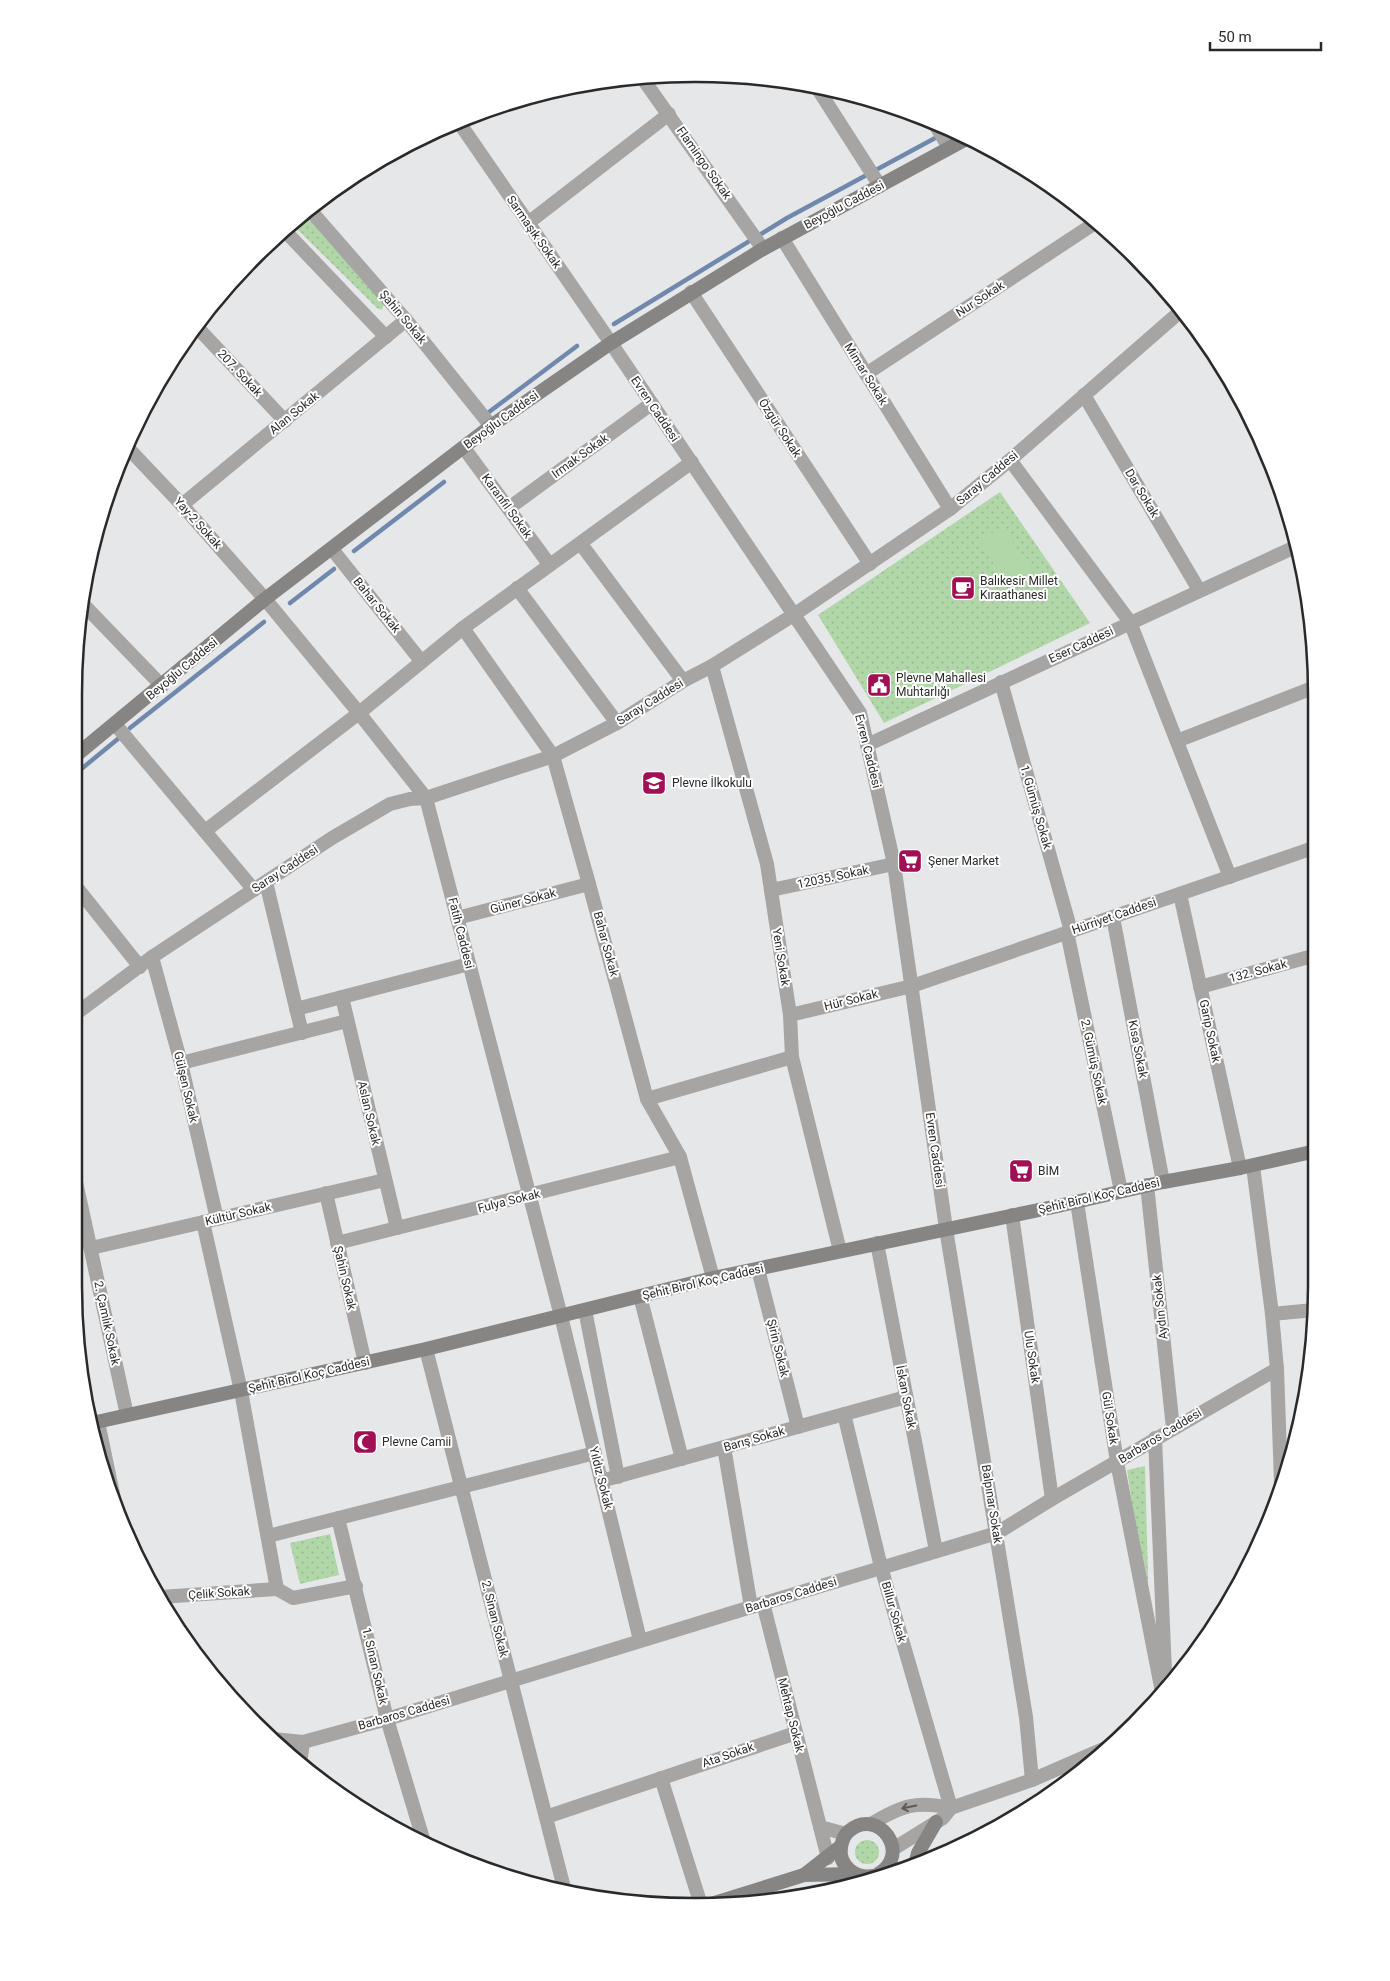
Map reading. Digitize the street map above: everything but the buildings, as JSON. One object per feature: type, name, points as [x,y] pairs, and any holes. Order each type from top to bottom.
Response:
[{"type":"main road","name":"Beyoğlu Caddesi","points":[[82,751],[265,599],[492,426],[611,342],[761,246],[782,238],[878,182],[947,144],[956,142]]},
{"type":"main road","name":"Şehit Birol Koç Caddesi","points":[[98,1422],[426,1349],[713,1278],[1308,1153]]},
{"type":"main road","points":[[917,1856],[936,1822]]},
{"type":"main road","points":[[804,1876],[828,1858],[853,1828],[862,1824],[880,1827],[887,1833],[891,1841],[893,1849],[889,1865],[881,1870]]},
{"type":"main road","points":[[843,1840],[842,1860],[846,1867],[865,1874]]},
{"type":"main road","points":[[893,1849],[905,1861]]},
{"type":"main road","points":[[734,1897],[804,1876],[860,1876]]},
{"type":"street","name":"Flamingo Sokak","points":[[648,85],[761,246]]},
{"type":"street","points":[[822,96],[878,182]]},
{"type":"street","points":[[528,223],[670,114]]},
{"type":"street","name":"Sarmaşık Sokak","points":[[463,128],[611,342]]},
{"type":"street","points":[[941,135],[947,144]]},
{"type":"street","name":"Şahin Sokak","points":[[315,215],[406,320],[492,426]]},
{"type":"street","name":"Nur Sokak","points":[[866,374],[1090,226]]},
{"type":"street","points":[[289,236],[386,337]]},
{"type":"street","name":"Mimar Sokak","points":[[782,238],[950,509]]},
{"type":"street","name":"Özgür Sokak","points":[[691,292],[870,564]]},
{"type":"street","name":"Saray Caddesi","points":[[82,1009],[152,957],[332,838],[390,804],[410,798],[426,798],[553,756],[617,723],[795,614],[950,509],[1010,460],[1176,315]]},
{"type":"street","name":"Alan Sokak","points":[[182,505],[406,320]]},
{"type":"street","name":"207. Sokak","points":[[202,332],[285,420]]},
{"type":"street","name":"Evren Caddesi","points":[[611,342],[860,713],[894,864],[946,1229]]},
{"type":"street","name":"Dar Sokak","points":[[1084,396],[1199,590]]},
{"type":"street","name":"Irmak Sokak","points":[[509,508],[651,404]]},
{"type":"street","name":"Karanfil Sokak","points":[[464,448],[550,564]]},
{"type":"street","name":"Yay-2 Sokak","points":[[133,453],[182,505],[265,599]]},
{"type":"street","points":[[1010,460],[1130,622],[1230,877]]},
{"type":"street","points":[[205,831],[359,713],[463,628],[692,462]]},
{"type":"street","points":[[580,544],[683,681]]},
{"type":"street","name":"Bahar Sokak","points":[[332,549],[421,661]]},
{"type":"street","name":"Eser Caddesi","points":[[867,745],[1290,549]]},
{"type":"street","points":[[517,588],[617,723]]},
{"type":"street","name":"Fatih Caddesi","points":[[265,599],[426,798],[562,1316]]},
{"type":"street","points":[[89,610],[162,686]]},
{"type":"street","name":"Bahar Sokak","points":[[463,628],[553,756],[647,1099],[680,1157],[713,1278]]},
{"type":"street","name":"Yeni Sokak","points":[[712,666],[767,864],[790,1015],[792,1057],[840,1251]]},
{"type":"street","name":"1. Gümüş Sokak","points":[[1001,682],[1069,932]]},
{"type":"street","points":[[1176,741],[1308,689]]},
{"type":"street","points":[[116,724],[205,831],[260,886],[302,1033]]},
{"type":"street","name":"Hürriyet Caddesi","points":[[912,986],[1308,850]]},
{"type":"street","name":"12035. Sokak","points":[[771,890],[894,864]]},
{"type":"street","name":"Güner Sokak","points":[[458,918],[589,884]]},
{"type":"street","points":[[82,894],[140,967]]},
{"type":"street","name":"Garip Sokak","points":[[1180,894],[1200,987],[1246,1167],[1272,1314],[1277,1369],[1280,1466]]},
{"type":"street","name":"Kısa Sokak","points":[[1113,917],[1163,1182]]},
{"type":"street","name":"2. Gümüş Sokak","points":[[1069,932],[1121,1191]]},
{"type":"street","name":"Gülşen Sokak","points":[[152,957],[181,1063],[217,1219]]},
{"type":"street","name":"132. Sokak","points":[[1200,987],[1308,957]]},
{"type":"street","points":[[296,1009],[469,964]]},
{"type":"street","name":"Hür Sokak","points":[[790,1015],[912,986]]},
{"type":"street","name":"Aslan Sokak","points":[[342,997],[397,1228]]},
{"type":"street","points":[[181,1063],[347,1021]]},
{"type":"street","points":[[647,1099],[792,1057]]},
{"type":"street","name":"Fulya Sokak","points":[[338,1243],[680,1157]]},
{"type":"street","name":"Kültür Sokak","points":[[91,1248],[385,1180]]},
{"type":"street","name":"Aydın Sokak","points":[[1148,1186],[1173,1428]]},
{"type":"street","name":"Şahin Sokak","points":[[326,1193],[365,1363]]},
{"type":"street","name":"Gül Sokak","points":[[1077,1202],[1117,1462],[1161,1684]]},
{"type":"street","name":"2. Çamlık Sokak","points":[[82,1210],[127,1415]]},
{"type":"street","name":"Ulu Sokak","points":[[1012,1215],[1052,1499]]},
{"type":"street","points":[[203,1222],[241,1391],[277,1589],[293,1598],[356,1586]]},
{"type":"street","name":"Balpınar Sokak","points":[[946,1229],[1026,1717],[1032,1780]]},
{"type":"street","name":"İskan Sokak","points":[[877,1243],[936,1552]]},
{"type":"street","name":"Şirin Sokak","points":[[758,1269],[798,1427]]},
{"type":"street","points":[[640,1296],[682,1459]]},
{"type":"street","name":"Yıldız Sokak","points":[[585,1310],[618,1477]]},
{"type":"street","points":[[1272,1314],[1307,1311]]},
{"type":"street","name":"Yıldız Sokak","points":[[562,1316],[640,1640]]},
{"type":"street","name":"2. Sinan Sokak","points":[[426,1349],[563,1884]]},
{"type":"street","name":"Barbaros Caddesi","points":[[284,1740],[302,1742],[387,1719],[511,1682],[640,1640],[997,1534],[1155,1438],[1277,1369]]},
{"type":"street","name":"Barış Sokak","points":[[602,1481],[906,1397]]},
{"type":"street","name":"Billur Sokak","points":[[844,1414],[881,1568],[951,1808]]},
{"type":"street","points":[[1155,1438],[1165,1679]]},
{"type":"street","name":"Mehtap Sokak","points":[[724,1447],[757,1605],[796,1733],[828,1858]]},
{"type":"street","points":[[268,1536],[595,1453]]},
{"type":"street","name":"1. Sinan Sokak","points":[[338,1518],[387,1719],[421,1834]]},
{"type":"street","name":"Çelik Sokak","points":[[168,1596],[277,1589]]},
{"type":"street","name":"Ata Sokak","points":[[546,1817],[796,1733]]},
{"type":"street","points":[[301,1755],[302,1742]]},
{"type":"street","points":[[893,1849],[936,1822],[951,1808],[1032,1780],[1089,1755]]},
{"type":"street","points":[[661,1778],[699,1898]]},
{"type":"street","points":[[871,1824],[906,1806],[929,1803],[951,1808]]},
{"type":"street","points":[[820,1827],[843,1840]]},
{"type":"green space","points":[[310,219],[384,304],[382,310],[377,308],[297,229]]},
{"type":"green space","points":[[1000,492],[1090,623],[884,723],[818,615]]},
{"type":"green space","points":[[1002,526],[1034,574],[1011,589],[979,542]]},
{"type":"green space","points":[[1145,1466],[1149,1611],[1127,1470]]},
{"type":"green space","points":[[330,1534],[339,1575],[300,1584],[290,1543]]},
{"type":"green space","points":[[867,1840],[876,1843],[879,1852],[876,1861],[867,1864],[858,1861],[855,1852],[858,1843]]},
{"type":"waterway","points":[[614,324],[787,218],[941,135]]},
{"type":"waterway","points":[[489,412],[577,346]]},
{"type":"waterway","points":[[354,551],[444,482]]},
{"type":"waterway","points":[[290,603],[334,569]]},
{"type":"waterway","points":[[130,728],[264,622]]},
{"type":"waterway","points":[[82,768],[119,738]]},
{"type":"place","name":"Balıkesir Millet Kıraathanesi","points":[[963,588]]},
{"type":"place","name":"Plevne Mahallesi Muhtarlığı","points":[[879,685]]},
{"type":"place","name":"Plevne İlkokulu","points":[[654,783]]},
{"type":"place","name":"Şener Market","points":[[910,861]]},
{"type":"place","name":"BİM","points":[[1021,1171]]},
{"type":"place","name":"Plevne Camii","points":[[365,1442]]}]
